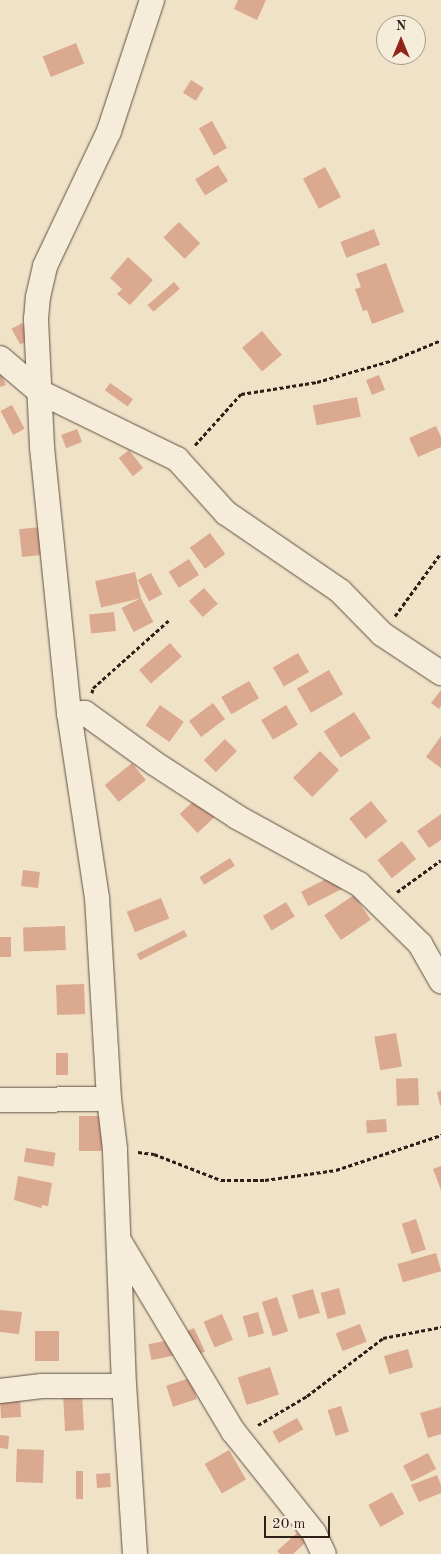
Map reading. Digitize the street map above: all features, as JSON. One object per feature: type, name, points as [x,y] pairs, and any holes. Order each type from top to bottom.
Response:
[{"type":"street","points":[[134,1554],[124,1386],[115,1148],[109,1098],[97,898],[77,713],[42,446],[36,319],[38,297],[45,266],[109,131],[152,0]]},
{"type":"street","points":[[0,358],[40,392],[177,459],[226,513],[340,591],[382,634],[441,673]]},
{"type":"street","points":[[77,713],[237,817],[359,884],[420,944],[441,980]]},
{"type":"street","points":[[0,1100],[109,1098]]},
{"type":"street","points":[[119,1240],[234,1431],[314,1533],[324,1554]]},
{"type":"street","points":[[0,1391],[42,1386],[124,1386]]},
{"type":"path","points":[[177,459],[198,442],[241,394],[317,382],[393,360],[441,340]]},
{"type":"path","points":[[382,634],[441,553]]},
{"type":"path","points":[[77,713],[93,688],[169,620]]},
{"type":"path","points":[[379,904],[441,860]]},
{"type":"path","points":[[115,1148],[154,1154],[220,1180],[265,1180],[336,1170],[441,1135]]},
{"type":"path","points":[[234,1431],[251,1428],[270,1420],[307,1396],[383,1338],[441,1327]]},
{"type":"building","points":[[238,0],[266,0],[257,20],[234,9]]},
{"type":"building","points":[[76,43],[84,63],[51,77],[43,56]]},
{"type":"building","points":[[191,80],[204,88],[196,101],[183,93]]},
{"type":"building","points":[[212,121],[227,148],[214,155],[199,128]]},
{"type":"building","points":[[218,165],[228,181],[205,195],[195,179]]},
{"type":"building","points":[[325,167],[341,197],[319,209],[303,179]]},
{"type":"building","points":[[179,222],[200,243],[185,259],[163,238]]},
{"type":"building","points":[[374,229],[380,245],[346,258],[340,242]]},
{"type":"building","points":[[128,257],[153,280],[130,305],[117,294],[122,289],[110,278]]},
{"type":"building","points":[[386,263],[404,312],[372,324],[367,310],[363,311],[355,289],[361,287],[356,274]]},
{"type":"building","points":[[174,282],[180,289],[153,312],[148,305]]},
{"type":"building","points":[[22,323],[31,339],[20,345],[12,329]]},
{"type":"building","points":[[262,331],[282,355],[262,371],[242,348]]},
{"type":"building","points":[[0,371],[6,385],[0,387]]},
{"type":"building","points":[[379,375],[385,390],[372,395],[366,380]]},
{"type":"building","points":[[110,383],[133,399],[128,406],[105,390]]},
{"type":"building","points":[[357,397],[361,417],[317,425],[313,406]]},
{"type":"building","points":[[12,405],[25,429],[13,435],[1,411]]},
{"type":"building","points":[[436,426],[441,437],[441,447],[418,457],[409,438]]},
{"type":"building","points":[[77,429],[82,442],[66,448],[61,435]]},
{"type":"building","points":[[129,450],[143,468],[133,476],[119,458]]},
{"type":"building","points":[[40,527],[43,555],[22,557],[19,529]]},
{"type":"building","points":[[210,533],[225,554],[205,569],[190,548]]},
{"type":"building","points":[[189,559],[199,575],[179,588],[169,572]]},
{"type":"building","points":[[135,572],[141,598],[101,608],[95,581]]},
{"type":"building","points":[[151,573],[162,594],[149,601],[138,580]]},
{"type":"building","points":[[204,588],[218,604],[203,617],[189,601]]},
{"type":"building","points":[[141,598],[153,622],[134,632],[121,608]]},
{"type":"building","points":[[114,612],[116,631],[91,634],[89,615]]},
{"type":"building","points":[[170,643],[182,657],[151,683],[139,670]]},
{"type":"building","points":[[298,653],[309,672],[284,687],[273,668]]},
{"type":"building","points":[[329,670],[343,694],[311,713],[297,688]]},
{"type":"building","points":[[249,681],[259,698],[231,714],[221,697]]},
{"type":"building","points":[[441,690],[441,706],[439,709],[431,703]]},
{"type":"building","points":[[213,703],[225,719],[201,737],[189,721]]},
{"type":"building","points":[[160,705],[184,722],[169,742],[146,725]]},
{"type":"building","points":[[286,705],[298,725],[273,740],[261,720]]},
{"type":"building","points":[[354,712],[371,738],[341,758],[324,732]]},
{"type":"building","points":[[441,736],[441,768],[426,757]]},
{"type":"building","points":[[225,739],[237,751],[216,772],[204,760]]},
{"type":"building","points":[[320,751],[339,770],[312,797],[293,778]]},
{"type":"building","points":[[132,763],[146,780],[119,802],[105,785]]},
{"type":"building","points":[[198,797],[216,816],[197,833],[180,814]]},
{"type":"building","points":[[371,801],[387,821],[366,839],[349,819]]},
{"type":"building","points":[[441,814],[441,840],[429,848],[417,831]]},
{"type":"building","points":[[402,841],[416,859],[392,878],[378,860]]},
{"type":"building","points":[[230,858],[235,866],[204,885],[199,877]]},
{"type":"building","points":[[23,870],[40,872],[38,888],[21,886]]},
{"type":"building","points":[[334,875],[341,889],[308,906],[301,892]]},
{"type":"building","points":[[354,895],[371,920],[341,940],[324,915]]},
{"type":"building","points":[[161,898],[169,918],[135,932],[127,912]]},
{"type":"building","points":[[286,902],[295,917],[272,930],[263,916]]},
{"type":"building","points":[[65,926],[66,950],[24,951],[23,927]]},
{"type":"building","points":[[184,930],[187,936],[140,960],[137,954]]},
{"type":"building","points":[[0,937],[11,937],[11,957],[0,957]]},
{"type":"building","points":[[84,984],[85,1014],[57,1015],[56,985]]},
{"type":"building","points":[[396,1033],[402,1066],[380,1070],[374,1037]]},
{"type":"building","points":[[56,1053],[68,1053],[68,1075],[56,1075]]},
{"type":"building","points":[[418,1078],[419,1105],[397,1106],[396,1079]]},
{"type":"building","points":[[441,1091],[441,1105],[440,1105],[437,1092]]},
{"type":"building","points":[[79,1116],[102,1116],[102,1151],[79,1151]]},
{"type":"building","points":[[386,1119],[387,1132],[367,1133],[366,1120]]},
{"type":"building","points":[[26,1148],[56,1153],[53,1167],[24,1162]]},
{"type":"building","points":[[441,1166],[441,1190],[433,1169]]},
{"type":"building","points":[[18,1176],[52,1183],[48,1206],[42,1205],[41,1208],[14,1200]]},
{"type":"building","points":[[416,1219],[426,1249],[412,1254],[402,1224]]},
{"type":"building","points":[[436,1253],[441,1271],[403,1282],[398,1264]]},
{"type":"building","points":[[339,1288],[346,1314],[328,1319],[321,1293]]},
{"type":"building","points":[[313,1289],[320,1313],[299,1319],[292,1295]]},
{"type":"building","points":[[277,1297],[288,1331],[273,1336],[262,1302]]},
{"type":"building","points":[[0,1310],[22,1312],[19,1334],[0,1332]]},
{"type":"building","points":[[258,1312],[264,1333],[249,1338],[243,1316]]},
{"type":"building","points":[[222,1314],[233,1340],[215,1348],[204,1322]]},
{"type":"building","points":[[360,1324],[367,1342],[343,1351],[336,1333]]},
{"type":"building","points":[[194,1328],[205,1352],[197,1355],[186,1332]]},
{"type":"building","points":[[35,1331],[59,1331],[59,1361],[35,1361]]},
{"type":"building","points":[[170,1340],[173,1356],[151,1360],[148,1344]]},
{"type":"building","points":[[408,1349],[413,1367],[389,1374],[384,1356]]},
{"type":"building","points":[[270,1367],[279,1395],[247,1405],[238,1378]]},
{"type":"building","points":[[190,1378],[197,1399],[173,1407],[166,1386]]},
{"type":"building","points":[[82,1392],[84,1430],[65,1431],[63,1393]]},
{"type":"building","points":[[20,1398],[21,1417],[1,1418],[0,1399]]},
{"type":"building","points":[[341,1406],[349,1432],[336,1436],[328,1410]]},
{"type":"building","points":[[441,1407],[441,1434],[428,1438],[420,1413]]},
{"type":"building","points":[[297,1418],[303,1429],[279,1443],[273,1432]]},
{"type":"building","points":[[0,1435],[9,1436],[8,1449],[0,1448]]},
{"type":"building","points":[[17,1449],[44,1450],[43,1483],[16,1482]]},
{"type":"building","points":[[229,1450],[246,1479],[222,1493],[205,1464]]},
{"type":"building","points":[[428,1453],[436,1469],[411,1482],[403,1466]]},
{"type":"building","points":[[76,1471],[83,1471],[83,1499],[76,1499]]},
{"type":"building","points":[[110,1473],[111,1487],[97,1488],[96,1474]]},
{"type":"building","points":[[437,1475],[441,1485],[441,1493],[419,1502],[411,1485]]},
{"type":"building","points":[[392,1492],[404,1514],[381,1527],[368,1505]]},
{"type":"building","points":[[297,1533],[306,1542],[293,1554],[280,1554],[277,1551]]}]
